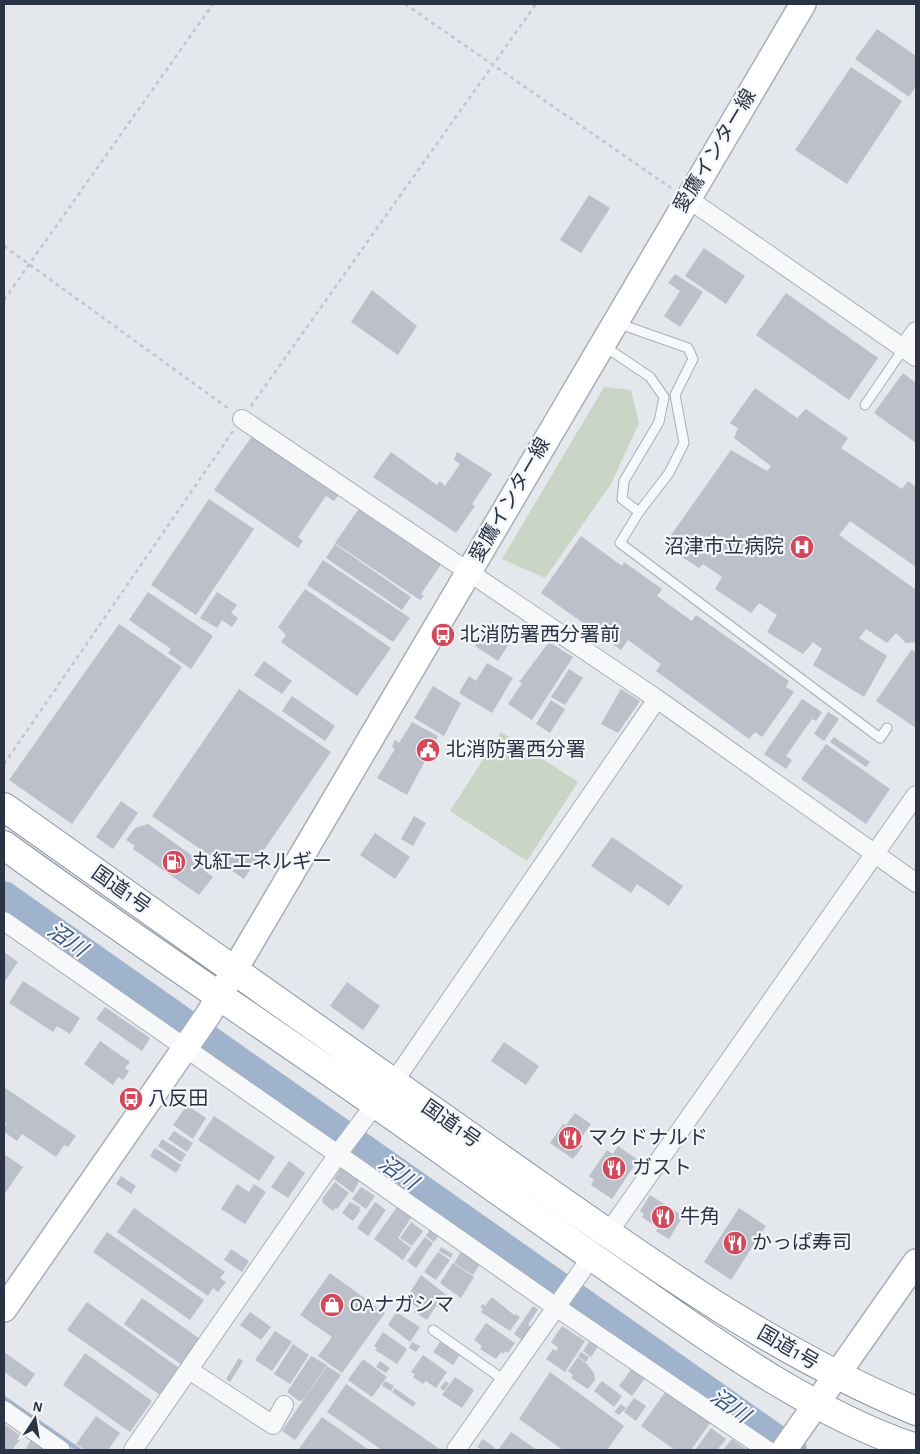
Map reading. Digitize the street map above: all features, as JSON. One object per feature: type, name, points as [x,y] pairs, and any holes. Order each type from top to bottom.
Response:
[{"type":"highway","name":"国道1号","points":[[4,807],[234,970],[378,1102],[585,1265],[770,1378],[855,1423],[916,1448]]},
{"type":"highway","name":"国道1号","points":[[4,845],[213,1006],[608,1233],[787,1349],[870,1392],[916,1412]]},
{"type":"main road","name":"愛鷹インター線","points":[[4,1308],[213,1006],[687,198],[803,4]]},
{"type":"main road","points":[[790,1441],[916,1262]]},
{"type":"street","points":[[687,198],[910,353],[916,331]]},
{"type":"street","points":[[242,418],[657,699],[916,884]]},
{"type":"street","points":[[134,1450],[341,1150],[378,1102],[657,699]]},
{"type":"street","points":[[608,1233],[916,795]]},
{"type":"street","points":[[4,921],[341,1150],[557,1304],[768,1450]]},
{"type":"street","points":[[456,1450],[585,1265]]},
{"type":"street","points":[[189,1370],[273,1425],[284,1405]]},
{"type":"street","points":[[4,1410],[61,1450]]},
{"type":"lane","points":[[615,322],[688,348],[693,359],[675,395],[684,443],[669,473],[639,512],[620,543],[880,738],[887,728]]},
{"type":"lane","points":[[602,344],[650,377],[664,397],[659,422],[624,481],[622,499],[639,512]]},
{"type":"lane","points":[[865,405],[910,353]]},
{"type":"lane","points":[[433,1330],[504,1380]]},
{"type":"path","points":[[4,300],[213,4]]},
{"type":"path","points":[[405,4],[687,198]]},
{"type":"path","points":[[4,764],[242,418],[536,4]]},
{"type":"path","points":[[4,246],[242,418]]},
{"type":"green space","points":[[604,387],[631,390],[639,423],[611,484],[545,578],[502,559]]},
{"type":"green space","points":[[501,732],[578,782],[527,861],[450,811]]},
{"type":"building","points":[[877,29],[916,56],[916,86],[909,97],[855,59]]},
{"type":"building","points":[[851,67],[902,101],[847,184],[795,150]]},
{"type":"building","points":[[589,195],[610,208],[581,253],[560,240]]},
{"type":"building","points":[[704,248],[745,276],[726,304],[685,276]]},
{"type":"building","points":[[675,274],[703,292],[680,327],[664,316],[680,291],[668,283]]},
{"type":"building","points":[[372,290],[417,326],[398,355],[351,322]]},
{"type":"building","points":[[786,293],[878,358],[849,400],[756,335]]},
{"type":"building","points":[[903,373],[916,383],[916,443],[874,413]]},
{"type":"building","points":[[755,388],[797,418],[806,409],[848,438],[841,448],[902,489],[908,481],[916,487],[916,567],[850,521],[839,535],[915,589],[916,587],[916,642],[906,643],[896,633],[887,643],[866,629],[859,638],[887,656],[864,697],[813,665],[822,649],[813,642],[803,654],[767,632],[777,615],[759,603],[751,613],[715,589],[722,577],[703,564],[699,568],[664,545],[731,450],[767,471],[771,466],[734,438],[738,428],[730,423]]},
{"type":"building","points":[[255,432],[341,492],[334,501],[326,496],[298,537],[303,541],[298,548],[214,490]]},
{"type":"building","points":[[391,452],[437,485],[440,481],[445,486],[460,464],[454,460],[457,452],[492,474],[472,504],[475,506],[456,533],[373,477]]},
{"type":"building","points":[[209,499],[254,529],[196,615],[151,585]]},
{"type":"building","points":[[360,507],[442,563],[421,594],[424,596],[420,600],[335,543]]},
{"type":"building","points":[[581,536],[622,566],[624,562],[662,589],[657,596],[692,621],[696,615],[789,681],[786,687],[794,692],[762,737],[755,732],[749,739],[656,671],[661,664],[628,640],[621,650],[541,593]]},
{"type":"building","points":[[335,544],[411,597],[402,610],[326,558]]},
{"type":"building","points":[[323,560],[410,618],[393,642],[307,585]]},
{"type":"building","points":[[305,589],[391,648],[357,696],[281,642],[286,635],[278,627]]},
{"type":"building","points":[[148,592],[213,636],[191,669],[168,653],[171,649],[129,620]]},
{"type":"building","points":[[217,592],[237,605],[231,613],[238,618],[232,627],[222,620],[217,628],[200,618]]},
{"type":"building","points":[[490,621],[514,636],[498,661],[475,646]]},
{"type":"building","points":[[119,624],[182,667],[72,824],[9,780]]},
{"type":"building","points":[[549,642],[573,657],[532,720],[508,704],[522,683],[519,682]]},
{"type":"building","points":[[912,649],[916,653],[916,728],[876,701]]},
{"type":"building","points":[[264,661],[292,681],[282,694],[254,675]]},
{"type":"building","points":[[487,663],[513,678],[492,713],[459,693],[469,676],[476,681]]},
{"type":"building","points":[[569,669],[583,678],[565,705],[551,697]]},
{"type":"building","points":[[433,686],[461,703],[444,736],[414,718]]},
{"type":"building","points":[[239,689],[331,752],[244,879],[152,816]]},
{"type":"building","points":[[621,689],[640,701],[618,733],[601,724]]},
{"type":"building","points":[[292,696],[335,726],[325,741],[282,711]]},
{"type":"building","points":[[802,699],[822,712],[816,721],[812,719],[786,756],[792,760],[786,769],[764,754]]},
{"type":"building","points":[[551,700],[565,709],[550,733],[536,724]]},
{"type":"building","points":[[828,712],[839,719],[824,741],[814,734]]},
{"type":"building","points":[[412,722],[438,736],[407,795],[377,778],[395,749],[392,747],[395,740],[399,743]]},
{"type":"building","points":[[834,737],[870,762],[866,767],[830,742]]},
{"type":"building","points":[[826,744],[890,789],[866,824],[801,779]]},
{"type":"building","points":[[121,801],[138,813],[113,849],[96,837]]},
{"type":"building","points":[[414,816],[426,823],[413,846],[401,839]]},
{"type":"building","points":[[148,824],[208,867],[205,871],[213,877],[199,895],[133,849],[135,846],[126,840],[135,828]]},
{"type":"building","points":[[375,833],[410,857],[395,879],[360,855]]},
{"type":"building","points":[[612,837],[683,886],[669,906],[637,884],[631,893],[591,866]]},
{"type":"building","points":[[4,952],[18,962],[5,981],[4,980]]},
{"type":"building","points":[[23,981],[80,1018],[70,1034],[57,1026],[53,1032],[9,1003]]},
{"type":"building","points":[[347,982],[380,1006],[363,1030],[330,1006]]},
{"type":"building","points":[[105,1007],[150,1038],[142,1051],[96,1019]]},
{"type":"building","points":[[100,1041],[130,1062],[125,1068],[129,1071],[123,1080],[118,1077],[113,1085],[84,1064]]},
{"type":"building","points":[[504,1042],[539,1066],[526,1085],[491,1061]]},
{"type":"building","points":[[4,1087],[76,1136],[68,1147],[64,1145],[56,1157],[22,1134],[17,1141],[4,1132],[6,1123],[4,1121]]},
{"type":"building","points":[[187,1105],[206,1118],[193,1139],[173,1125]]},
{"type":"building","points":[[575,1113],[591,1124],[578,1142],[583,1146],[573,1159],[550,1143],[563,1124],[566,1125]]},
{"type":"building","points":[[214,1116],[275,1157],[259,1181],[198,1140]]},
{"type":"building","points":[[174,1131],[193,1143],[187,1152],[168,1139]]},
{"type":"building","points":[[162,1139],[186,1154],[181,1162],[158,1146]]},
{"type":"building","name":"ガスト","points":[[618,1146],[638,1160],[612,1199],[591,1185],[594,1180],[589,1176],[607,1150],[613,1154]]},
{"type":"building","points":[[155,1148],[181,1165],[176,1173],[150,1156]]},
{"type":"building","points":[[4,1154],[23,1167],[4,1195]]},
{"type":"building","points":[[289,1161],[305,1173],[288,1198],[271,1187]]},
{"type":"building","points":[[343,1165],[361,1177],[353,1193],[334,1179]]},
{"type":"building","points":[[121,1176],[136,1186],[131,1194],[116,1184]]},
{"type":"building","points":[[335,1182],[349,1193],[337,1209],[335,1208],[333,1211],[323,1203],[322,1199]]},
{"type":"building","points":[[237,1184],[249,1192],[254,1184],[266,1192],[245,1224],[221,1209]]},
{"type":"building","points":[[361,1187],[375,1196],[366,1209],[352,1199]]},
{"type":"building","name":"牛角","points":[[650,1195],[683,1216],[669,1239],[656,1231],[658,1228],[642,1217],[644,1214],[640,1211]]},
{"type":"building","points":[[350,1202],[360,1207],[359,1209],[361,1210],[353,1221],[342,1213]]},
{"type":"building","points":[[375,1202],[386,1210],[368,1236],[357,1228]]},
{"type":"building","points":[[400,1203],[414,1213],[398,1238],[411,1248],[403,1260],[374,1239]]},
{"type":"building","points":[[134,1208],[225,1272],[220,1278],[226,1282],[218,1292],[213,1288],[208,1296],[117,1232]]},
{"type":"building","points":[[739,1208],[766,1226],[731,1280],[704,1262]]},
{"type":"building","points":[[411,1222],[423,1231],[412,1246],[400,1238]]},
{"type":"building","points":[[431,1228],[440,1234],[434,1242],[426,1236]]},
{"type":"building","points":[[107,1232],[204,1300],[190,1320],[93,1252]]},
{"type":"building","points":[[425,1237],[433,1243],[416,1268],[407,1261]]},
{"type":"building","points":[[441,1247],[453,1254],[451,1258],[439,1251]]},
{"type":"building","points":[[231,1249],[249,1261],[242,1272],[224,1260]]},
{"type":"building","points":[[462,1250],[481,1262],[473,1275],[454,1263]]},
{"type":"building","points":[[438,1252],[450,1260],[436,1280],[424,1272]]},
{"type":"building","points":[[453,1263],[474,1277],[461,1298],[440,1283]]},
{"type":"building","points":[[330,1273],[385,1313],[342,1373],[318,1356],[332,1337],[300,1315]]},
{"type":"building","points":[[421,1275],[449,1297],[442,1309],[436,1306],[427,1320],[414,1312],[417,1307],[406,1299]]},
{"type":"building","points":[[492,1297],[514,1315],[516,1314],[520,1317],[510,1331],[481,1312],[483,1309],[480,1307],[483,1304],[485,1306]]},
{"type":"building","points":[[142,1298],[200,1339],[182,1365],[124,1324]]},
{"type":"building","points":[[87,1302],[179,1368],[160,1395],[67,1330]]},
{"type":"building","points":[[533,1306],[538,1309],[528,1325],[531,1326],[522,1340],[514,1334]]},
{"type":"building","points":[[250,1312],[271,1327],[261,1340],[240,1325]]},
{"type":"building","points":[[396,1312],[420,1327],[410,1342],[388,1325]]},
{"type":"building","points":[[486,1323],[515,1343],[508,1353],[505,1351],[503,1354],[501,1352],[496,1359],[480,1349],[482,1346],[474,1340]]},
{"type":"building","points":[[562,1326],[585,1341],[565,1372],[546,1359],[553,1349],[556,1351],[558,1348],[551,1342]]},
{"type":"building","points":[[275,1331],[292,1342],[272,1371],[255,1360]]},
{"type":"building","points":[[383,1332],[407,1349],[397,1364],[375,1350],[377,1348],[374,1346]]},
{"type":"building","points":[[591,1339],[599,1345],[591,1357],[583,1351]]},
{"type":"building","points":[[412,1342],[420,1346],[416,1352],[409,1348]]},
{"type":"building","points":[[440,1342],[460,1355],[453,1365],[433,1352]]},
{"type":"building","points":[[293,1344],[309,1355],[290,1384],[274,1374]]},
{"type":"building","points":[[4,1352],[35,1374],[26,1387],[4,1372]]},
{"type":"building","points":[[581,1352],[589,1357],[586,1362],[578,1356]]},
{"type":"building","points":[[85,1353],[152,1401],[130,1432],[63,1385]]},
{"type":"building","points":[[423,1355],[447,1372],[436,1388],[426,1381],[423,1384],[413,1377],[415,1374],[411,1372]]},
{"type":"building","points":[[311,1356],[327,1365],[303,1400],[299,1401],[287,1392]]},
{"type":"building","points":[[578,1357],[594,1373],[595,1380],[588,1389],[571,1378],[573,1375],[568,1371]]},
{"type":"building","points":[[239,1358],[243,1361],[230,1382],[226,1379]]},
{"type":"building","points":[[363,1359],[387,1377],[372,1397],[348,1380]]},
{"type":"building","points":[[380,1361],[390,1368],[386,1373],[376,1367]]},
{"type":"building","points":[[327,1366],[341,1375],[295,1440],[282,1431]]},
{"type":"building","points":[[633,1367],[646,1377],[632,1396],[619,1386]]},
{"type":"building","points":[[550,1372],[624,1426],[607,1450],[563,1450],[519,1419]]},
{"type":"building","points":[[455,1377],[474,1390],[462,1408],[442,1395]]},
{"type":"building","points":[[385,1381],[394,1386],[391,1391],[382,1386]]},
{"type":"building","points":[[445,1381],[449,1383],[444,1391],[440,1388]]},
{"type":"building","points":[[602,1381],[622,1396],[614,1407],[594,1391]]},
{"type":"building","points":[[346,1384],[441,1450],[382,1450],[327,1412]]},
{"type":"building","points":[[395,1388],[416,1403],[413,1407],[392,1392]]},
{"type":"building","points":[[666,1391],[710,1423],[691,1450],[675,1450],[641,1426]]},
{"type":"building","points":[[634,1398],[646,1406],[636,1421],[624,1412]]},
{"type":"building","points":[[621,1404],[626,1408],[619,1415],[614,1412]]},
{"type":"building","points":[[96,1416],[120,1433],[108,1450],[85,1450],[76,1444]]},
{"type":"building","points":[[322,1417],[369,1450],[298,1450]]},
{"type":"building","points":[[4,1424],[22,1437],[12,1450],[4,1450]]},
{"type":"building","points":[[711,1428],[726,1439],[717,1450],[695,1450]]},
{"type":"building","points":[[511,1432],[537,1450],[498,1450]]},
{"type":"building","points":[[483,1439],[495,1448],[494,1450],[482,1450],[477,1447]]},
{"type":"building","points":[[732,1439],[747,1450],[723,1450]]},
{"type":"building","points":[[31,1440],[45,1449],[45,1450],[25,1450]]},
{"type":"waterway","name":"沼川","points":[[4,895],[793,1450]]},
{"type":"waterway","points":[[4,1398],[79,1450]]},
{"type":"place","name":"沼津市立病院","points":[[802,547]]},
{"type":"place","name":"北消防署西分署前","points":[[443,635]]},
{"type":"place","name":"北消防署西分署","points":[[428,750]]},
{"type":"place","name":"丸紅エネルギー","points":[[174,862]]},
{"type":"place","name":"八反田","points":[[131,1099]]},
{"type":"place","name":"マクドナルド","points":[[570,1138]]},
{"type":"place","name":"ガスト","points":[[614,1168]]},
{"type":"place","name":"牛角","points":[[663,1217]]},
{"type":"place","name":"かっぱ寿司","points":[[735,1243]]},
{"type":"place","name":"OAナガシマ","points":[[332,1305]]}]
